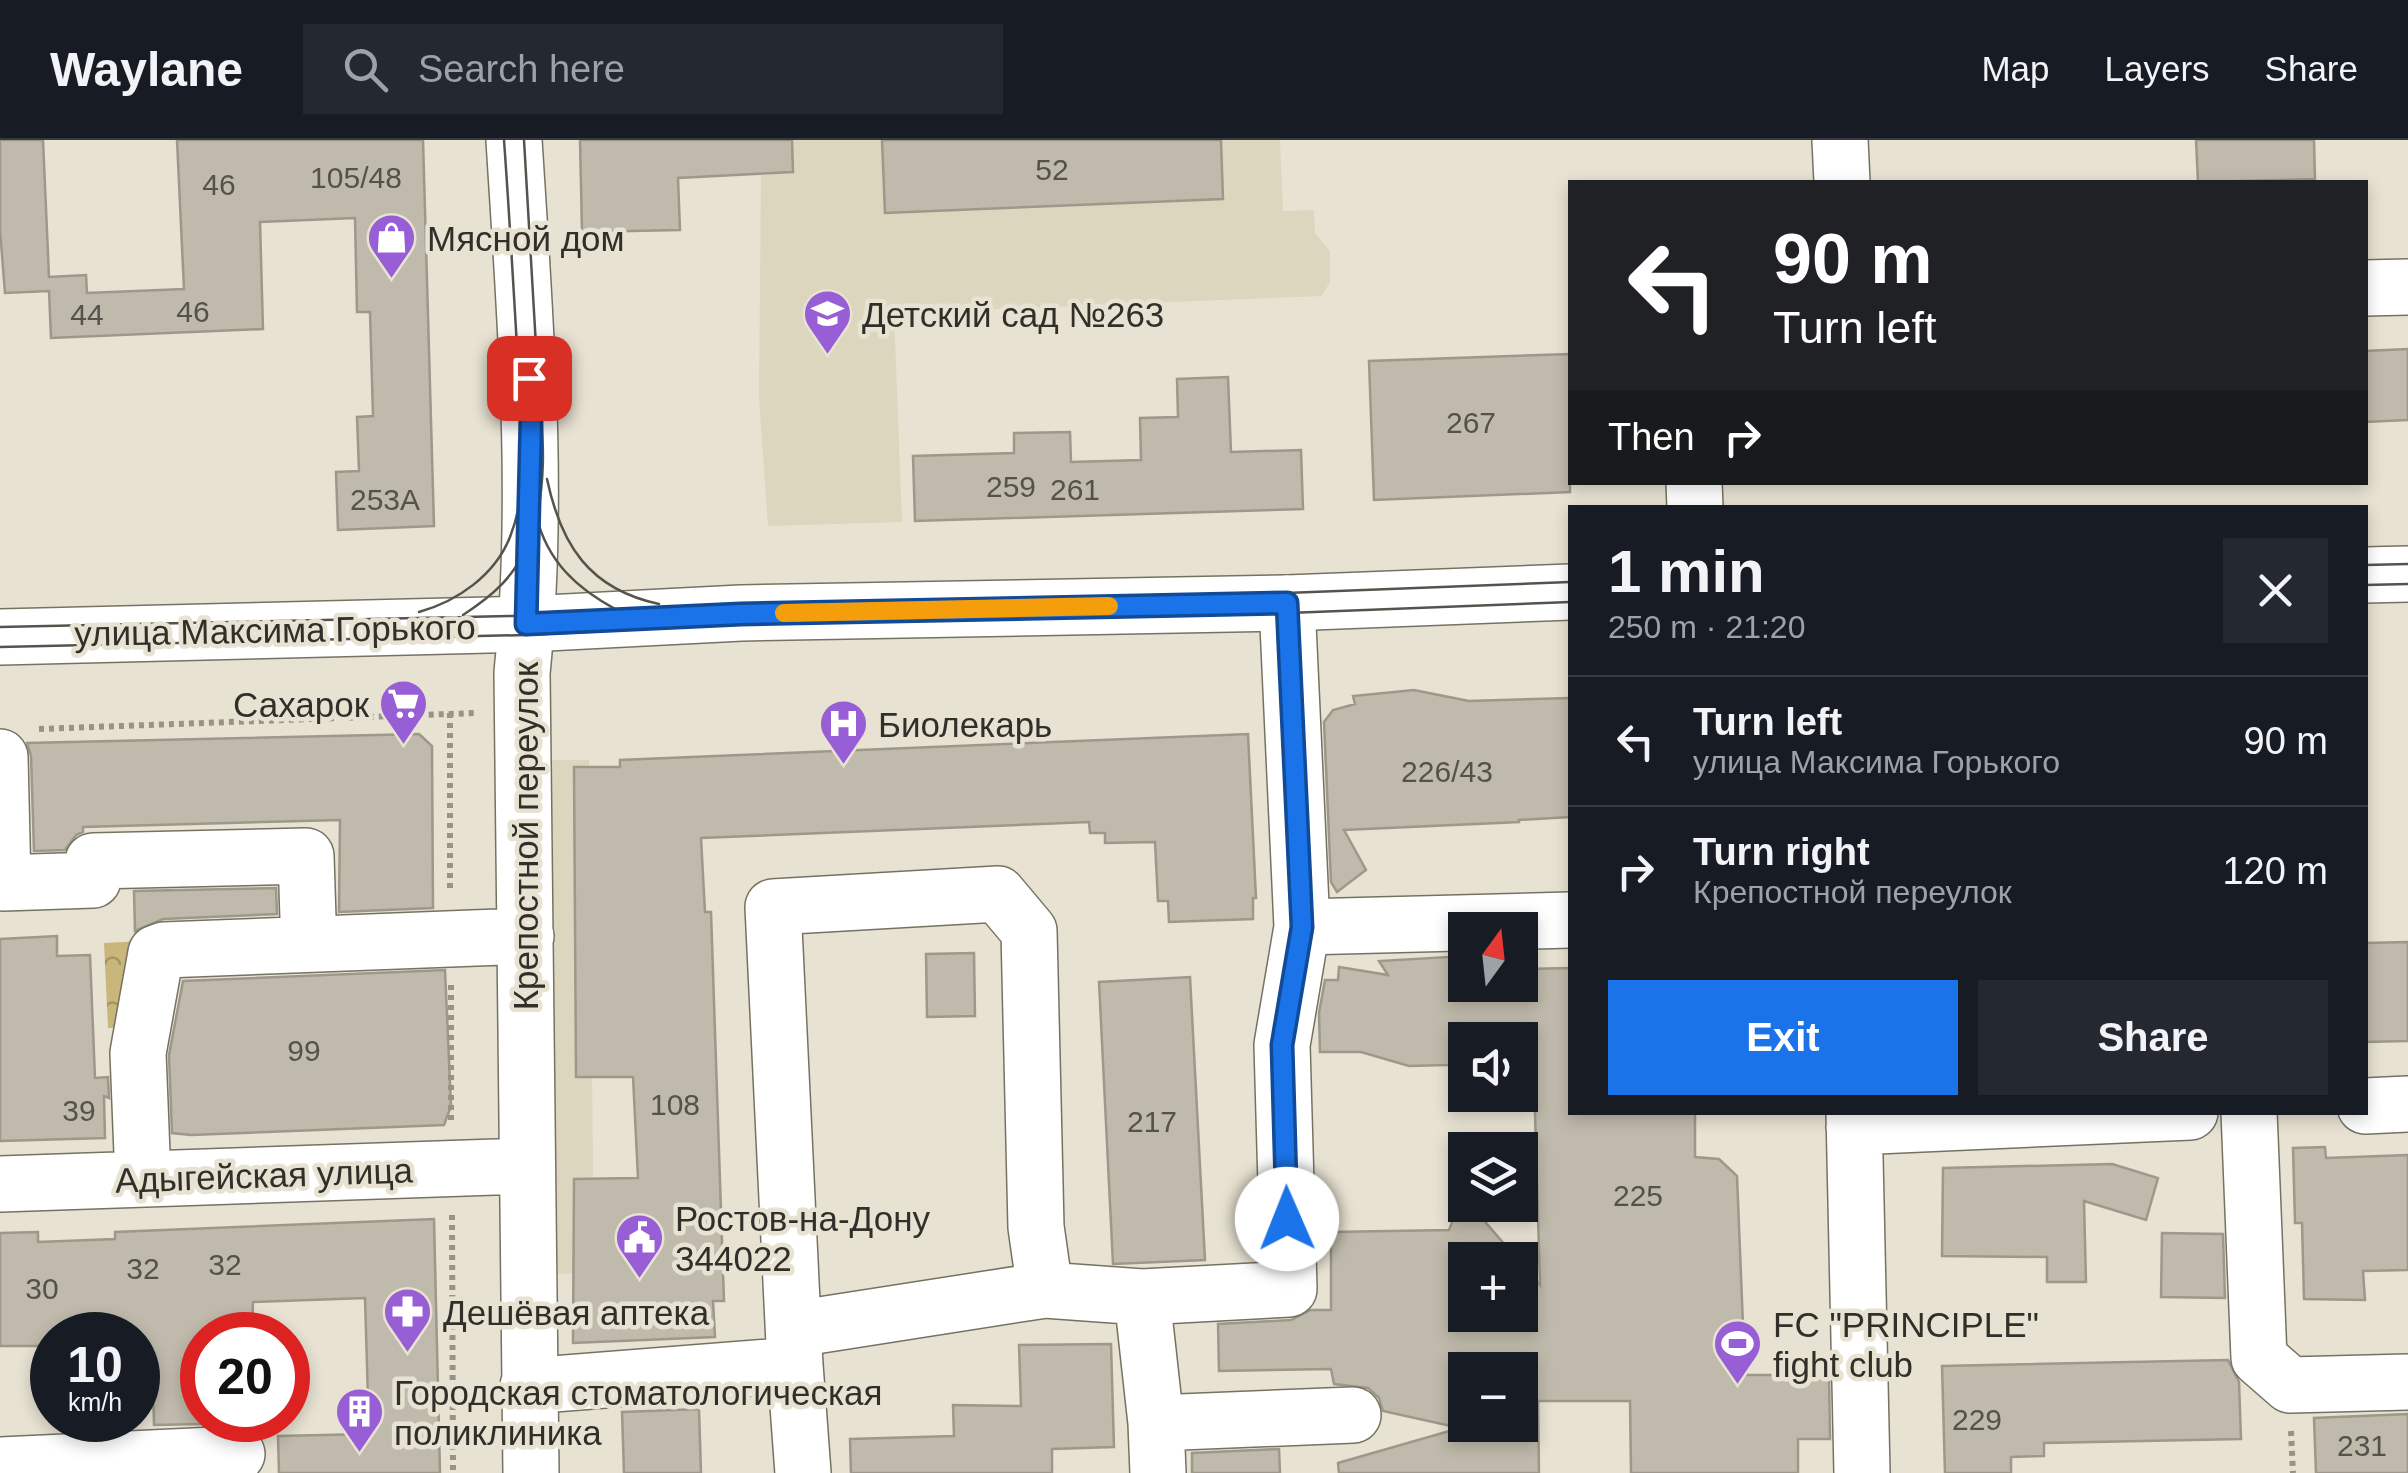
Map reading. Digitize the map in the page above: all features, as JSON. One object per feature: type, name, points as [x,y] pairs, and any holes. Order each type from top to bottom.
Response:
[{"type":"street","name":"Крепостной переулок","points":[[514,140],[531,418],[522,672],[531,1473]]},
{"type":"street","points":[[1840,140],[1842,180]]},
{"type":"street","points":[[2368,288],[2408,286]]},
{"type":"street","points":[[2368,575],[2408,574]]},
{"type":"street","name":"улица Максима Горького","points":[[0,637],[1568,592]]},
{"type":"street","points":[[528,1386],[795,1347],[1045,1290],[1142,1297],[1289,1288],[1282,1045],[1302,927],[1287,603]]},
{"type":"street","points":[[10,743],[3,882],[93,880],[93,861],[306,856],[308,919]]},
{"type":"street","points":[[803,1473],[773,907],[998,894],[1029,931],[1036,1227],[1045,1290]]},
{"type":"street","points":[[1302,927],[1568,920]]},
{"type":"street","points":[[143,1179],[138,1053],[156,953],[164,950],[449,961],[526,952]]},
{"type":"street","points":[[2368,1106],[2408,1104]]},
{"type":"street","points":[[1862,1473],[1854,1120],[2064,1115]]},
{"type":"street","points":[[2249,1115],[2259,1358],[2290,1385],[2408,1382]]},
{"type":"street","name":"Адыгейская улица","points":[[0,1184],[527,1166]]},
{"type":"street","points":[[1142,1297],[1157,1448],[1353,1415]]},
{"type":"street","points":[[0,1465],[237,1454]]},
{"type":"path","points":[[10,743],[522,712]]},
{"type":"path","points":[[450,714],[453,1473]]},
{"type":"shaded area","name":"Детский сад №263","points":[[792,140],[1280,140],[1283,211],[1314,210],[1315,233],[1330,251],[1330,282],[1322,296],[894,313],[902,522],[768,526],[759,398],[761,174],[793,172]]},
{"type":"shaded area","points":[[544,760],[589,760],[594,1273],[549,1274]]},
{"type":"green space","points":[[142,941],[133,1027],[108,1028],[104,943]]},
{"type":"building","points":[[0,140],[43,140],[49,277],[86,275],[87,293],[184,289],[177,140],[423,140],[434,526],[338,530],[336,472],[359,471],[357,417],[373,416],[370,312],[357,312],[355,218],[260,222],[263,329],[51,338],[49,291],[5,293]]},
{"type":"building","points":[[580,140],[792,140],[793,172],[678,178],[680,230],[582,232]]},
{"type":"building","points":[[882,140],[1221,140],[1223,199],[885,213]]},
{"type":"building","points":[[2196,140],[2314,140],[2315,179],[2198,180]]},
{"type":"building","points":[[2408,349],[2408,420],[2368,422],[2368,351]]},
{"type":"building","points":[[1568,354],[1570,492],[1374,500],[1369,361]]},
{"type":"building","points":[[1228,377],[1231,452],[1301,450],[1303,509],[915,521],[913,456],[1014,453],[1014,433],[1070,432],[1071,462],[1141,460],[1140,418],[1178,417],[1177,379]]},
{"type":"building","points":[[1414,690],[1469,701],[1568,698],[1568,817],[1344,830],[1366,870],[1337,892],[1331,882],[1324,722],[1333,710],[1355,704],[1353,696]]},
{"type":"building","points":[[419,734],[432,746],[433,908],[339,912],[340,820],[83,827],[83,832],[65,850],[34,851],[31,756],[27,743]]},
{"type":"building","points":[[1248,734],[1256,898],[1253,919],[1169,922],[1168,901],[1158,901],[1155,842],[1105,843],[1105,833],[1090,833],[1089,822],[701,838],[705,912],[711,912],[724,1301],[713,1301],[715,1337],[573,1343],[574,1179],[638,1178],[633,1077],[576,1077],[574,767],[620,767],[620,760]]},
{"type":"building","points":[[276,888],[277,914],[163,919],[135,931],[134,891]]},
{"type":"building","points":[[57,936],[57,956],[90,955],[95,1078],[108,1077],[109,1098],[104,1096],[105,1138],[0,1141],[0,939]]},
{"type":"building","points":[[2408,942],[2408,1041],[2368,1042],[2368,943]]},
{"type":"building","points":[[974,953],[975,1016],[927,1017],[926,954]]},
{"type":"building","points":[[1448,957],[1448,1002],[1538,1002],[1538,969],[1568,968],[1568,1115],[1695,1115],[1695,1157],[1719,1159],[1737,1176],[1745,1375],[1829,1375],[1830,1439],[1798,1439],[1798,1473],[1631,1473],[1630,1401],[1538,1401],[1538,1352],[1448,1352],[1448,1425],[1383,1411],[1379,1398],[1368,1388],[1334,1384],[1331,1369],[1219,1371],[1218,1324],[1291,1320],[1311,1310],[1331,1310],[1331,1232],[1449,1230],[1452,1222],[1485,1222],[1502,1242],[1448,1242],[1448,1332],[1538,1332],[1535,1112],[1538,1112],[1538,1022],[1448,1022],[1448,1065],[1409,1066],[1361,1052],[1320,1052],[1319,1013],[1325,980],[1338,980],[1339,967],[1388,975],[1379,961]]},
{"type":"building","points":[[445,970],[451,1106],[444,1125],[172,1133],[169,1055],[183,981]]},
{"type":"building","points":[[1190,977],[1205,1260],[1113,1264],[1099,982]]},
{"type":"building","points":[[2325,1147],[2326,1158],[2408,1155],[2408,1270],[2363,1271],[2365,1300],[2304,1299],[2302,1223],[2295,1223],[2293,1148]]},
{"type":"building","points":[[2112,1164],[2158,1178],[2146,1220],[2084,1201],[2086,1282],[2047,1282],[2047,1257],[1942,1256],[1943,1168]]},
{"type":"building","points":[[434,1219],[440,1473],[279,1473],[278,1442],[310,1442],[310,1435],[369,1434],[365,1298],[253,1302],[253,1312],[180,1312],[180,1424],[160,1425],[160,1312],[30,1312],[30,1346],[0,1346],[0,1233],[38,1232],[38,1242],[115,1239],[115,1232]]},
{"type":"building","points":[[2162,1233],[2223,1234],[2225,1298],[2161,1297]]},
{"type":"building","points":[[1111,1344],[1114,1447],[1052,1449],[1052,1473],[851,1473],[850,1439],[954,1436],[953,1405],[1021,1406],[1019,1345]]},
{"type":"building","points":[[2228,1360],[2239,1382],[2241,1439],[2044,1443],[2044,1456],[2011,1457],[2011,1473],[1945,1473],[1942,1366]]},
{"type":"building","points":[[1538,1401],[1539,1473],[1339,1473],[1338,1463],[1448,1431],[1448,1442],[1538,1442]]},
{"type":"building","points":[[699,1409],[701,1473],[624,1473],[622,1412]]},
{"type":"building","points":[[2408,1414],[2408,1473],[2316,1473],[2314,1418]]},
{"type":"building","points":[[1279,1449],[1280,1473],[1192,1473],[1192,1453]]},
{"type":"tram line","points":[[419,612],[448,601],[485,575],[503,551],[517,515],[523,467],[523,418],[504,140]]},
{"type":"tram line","points":[[463,615],[493,593],[516,566],[536,520],[540,496],[542,420],[524,140]]},
{"type":"tram line","points":[[547,479],[561,524],[582,561],[614,587],[659,604]]},
{"type":"tram line","points":[[536,515],[548,546],[565,572],[617,610]]},
{"type":"tram line","points":[[2368,565],[2408,564]]},
{"type":"tram line","points":[[0,627],[512,616],[740,605],[1286,593],[1568,582]]},
{"type":"tram line","points":[[2368,585],[2408,584]]},
{"type":"tram line","points":[[0,647],[526,635],[741,624],[1288,613],[1568,602]]},
{"type":"slow traffic","points":[[784,613],[1109,606]]},
{"type":"place","name":"Мясной дом","points":[[392,280]]},
{"type":"place","name":"Детский сад №263","points":[[827,356]]},
{"type":"place","name":"Сахарок","points":[[404,746]]},
{"type":"place","name":"Биолекарь","points":[[843,766]]},
{"type":"place","name":"Ростов-на-Дону 344022","points":[[640,1280]]},
{"type":"place","name":"Дешёвая аптека","points":[[408,1354]]},
{"type":"place","name":"FC \"PRINCIPLE\" fight club","points":[[1738,1386]]},
{"type":"place","name":"Городская стоматологическая поликлиника","points":[[359,1454]]},
{"type":"route","points":[[529,378],[526,624],[741,614],[1287,603],[1302,927],[1282,1045],[1287,1219]]}]
